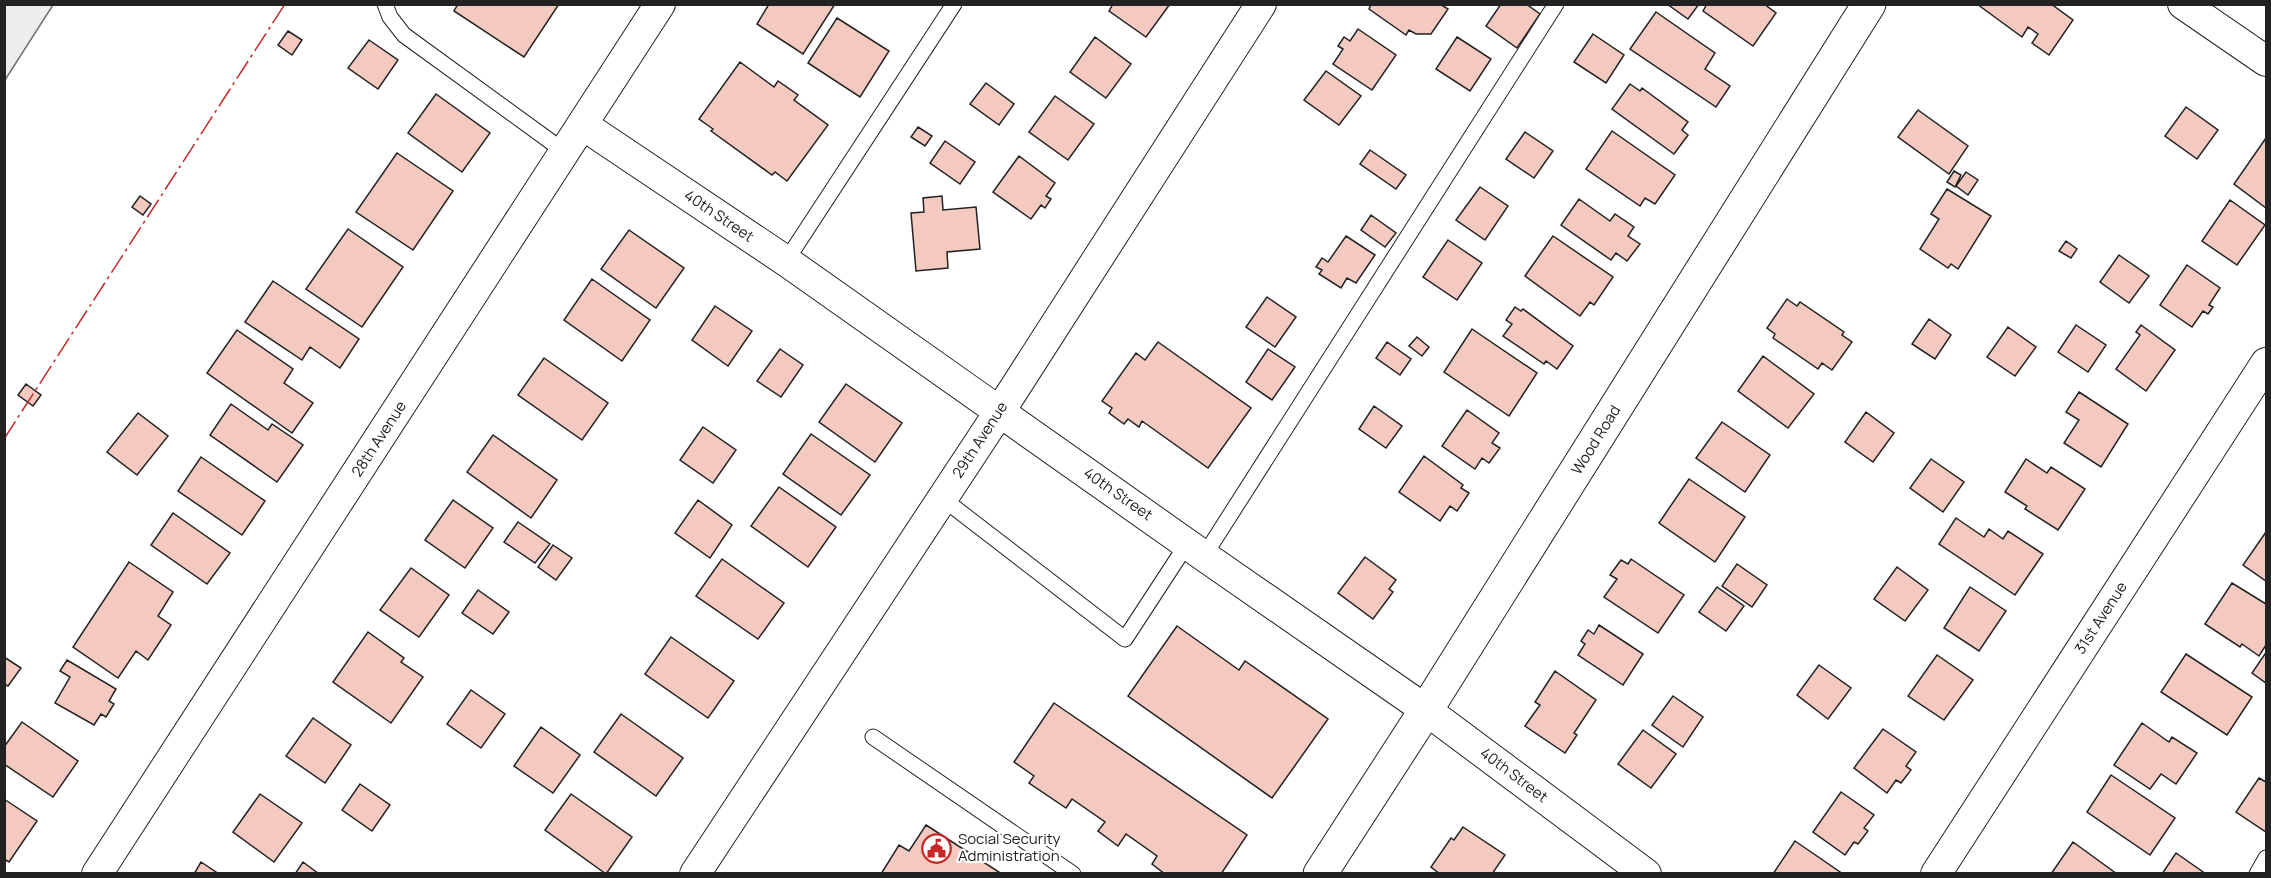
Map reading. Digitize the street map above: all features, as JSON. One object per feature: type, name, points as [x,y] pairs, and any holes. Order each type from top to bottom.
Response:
[{"type":"street","name":"28th Avenue","points":[[97,873],[660,4]]},
{"type":"street","name":"29th Avenue","points":[[695,873],[1000,411],[1261,4]]},
{"type":"street","name":"Wood Road","points":[[1320,873],[1426,710],[1869,4]]},
{"type":"street","points":[[2183,4],[2266,61]]},
{"type":"street","name":"40th Street","points":[[583,125],[786,261],[1426,710],[1646,873]]},
{"type":"street","name":"31st Avenue","points":[[1936,873],[2266,363]]},
{"type":"lane","points":[[386,4],[390,17],[404,35],[565,152]]},
{"type":"lane","points":[[786,261],[954,4]]},
{"type":"lane","points":[[942,498],[1125,639],[1195,550],[1556,4]]},
{"type":"lane","points":[[873,737],[1073,873]]},
{"type":"lane","points":[[2257,873],[2266,858]]},
{"type":"shaded area","points":[[4,5],[53,5],[5,80]]},
{"type":"building","points":[[458,4],[559,4],[524,57],[454,11]]},
{"type":"building","points":[[769,4],[835,4],[803,54],[757,24]]},
{"type":"building","points":[[1113,4],[1170,4],[1146,37],[1109,11]]},
{"type":"building","points":[[1371,4],[1440,4],[1448,9],[1431,34],[1416,34],[1409,30],[1406,35],[1369,9]]},
{"type":"building","points":[[1501,4],[1526,4],[1540,14],[1517,48],[1486,26]]},
{"type":"building","points":[[1667,4],[1699,4],[1688,19]]},
{"type":"building","points":[[1707,4],[1764,4],[1776,13],[1753,46],[1703,11]]},
{"type":"building","points":[[1977,4],[2051,4],[2073,20],[2049,55],[2032,43],[2038,34],[2028,27],[2022,37]]},
{"type":"building","points":[[1656,12],[1715,53],[1705,69],[1730,86],[1716,107],[1630,49]]},
{"type":"building","points":[[837,18],[889,51],[860,97],[808,63]]},
{"type":"building","points":[[1358,29],[1396,55],[1372,90],[1333,64],[1343,49],[1338,46],[1344,37],[1350,41]]},
{"type":"building","points":[[288,31],[302,40],[292,55],[278,45]]},
{"type":"building","points":[[1593,34],[1624,55],[1606,83],[1574,62]]},
{"type":"building","points":[[1095,37],[1131,64],[1106,98],[1070,72]]},
{"type":"building","points":[[1457,37],[1491,59],[1470,91],[1436,69]]},
{"type":"building","points":[[369,40],[398,60],[378,89],[348,68]]},
{"type":"building","points":[[740,62],[774,87],[778,81],[798,95],[794,100],[828,125],[787,181],[775,172],[772,175],[711,131],[713,129],[699,119]]},
{"type":"building","points":[[1326,71],[1361,96],[1339,125],[1304,100]]},
{"type":"building","points":[[986,83],[1014,104],[999,125],[970,104]]},
{"type":"building","points":[[1630,84],[1640,91],[1642,88],[1688,122],[1682,130],[1688,135],[1674,154],[1612,109]]},
{"type":"building","points":[[436,94],[490,133],[462,172],[408,133]]},
{"type":"building","points":[[1055,96],[1094,124],[1068,160],[1029,132]]},
{"type":"building","points":[[2186,107],[2218,130],[2197,159],[2165,136]]},
{"type":"building","points":[[1918,110],[1968,146],[1949,174],[1898,137]]},
{"type":"building","points":[[918,127],[932,136],[925,146],[911,137]]},
{"type":"building","points":[[1612,131],[1675,175],[1655,204],[1645,198],[1640,206],[1586,169]]},
{"type":"building","points":[[1525,132],[1553,151],[1534,178],[1506,159]]},
{"type":"building","points":[[2266,138],[2266,208],[2234,184]]},
{"type":"building","points":[[945,141],[975,162],[960,184],[930,163]]},
{"type":"building","points":[[1370,150],[1406,175],[1396,189],[1360,164]]},
{"type":"building","points":[[397,153],[453,191],[413,250],[356,212]]},
{"type":"building","points":[[1019,156],[1055,183],[1046,196],[1051,199],[1045,208],[1041,205],[1031,219],[993,192]]},
{"type":"building","points":[[1954,171],[1961,175],[1955,187],[1947,182]]},
{"type":"building","points":[[1966,172],[1978,180],[1968,195],[1956,186]]},
{"type":"building","points":[[1480,187],[1508,206],[1485,240],[1456,220]]},
{"type":"building","points":[[1947,189],[1991,216],[1958,269],[1951,264],[1948,268],[1920,249],[1939,219],[1931,214]]},
{"type":"building","points":[[140,196],[151,204],[143,215],[132,207]]},
{"type":"building","points":[[942,196],[943,210],[976,207],[980,249],[947,252],[948,268],[916,271],[911,213],[924,212],[923,198]]},
{"type":"building","points":[[1579,199],[1610,221],[1615,214],[1634,227],[1628,236],[1640,244],[1627,261],[1616,253],[1611,260],[1561,225]]},
{"type":"building","points":[[2230,200],[2265,225],[2237,265],[2202,241]]},
{"type":"building","points":[[1371,215],[1396,233],[1385,247],[1361,230]]},
{"type":"building","points":[[348,229],[403,267],[362,327],[306,289]]},
{"type":"building","points":[[629,230],[684,268],[656,308],[601,269]]},
{"type":"building","points":[[1346,236],[1375,255],[1356,283],[1347,278],[1341,288],[1319,274],[1322,270],[1316,267],[1322,258],[1328,262]]},
{"type":"building","points":[[1553,236],[1613,277],[1594,305],[1590,302],[1580,316],[1525,276]]},
{"type":"building","points":[[1448,240],[1482,263],[1457,300],[1423,277]]},
{"type":"building","points":[[2066,241],[2077,249],[2071,258],[2059,251]]},
{"type":"building","points":[[2119,255],[2149,276],[2129,303],[2100,282]]},
{"type":"building","points":[[2187,265],[2220,288],[2209,305],[2213,307],[2208,314],[2203,311],[2192,327],[2160,305]]},
{"type":"building","points":[[592,279],[650,320],[622,361],[564,320]]},
{"type":"building","points":[[273,281],[359,339],[340,368],[310,347],[302,360],[245,322]]},
{"type":"building","points":[[1267,297],[1296,317],[1275,347],[1246,327]]},
{"type":"building","points":[[1787,299],[1797,306],[1800,302],[1844,332],[1842,335],[1852,342],[1832,370],[1822,363],[1818,369],[1773,338],[1775,334],[1767,328]]},
{"type":"building","points":[[715,306],[752,331],[728,366],[692,340]]},
{"type":"building","points":[[1515,307],[1521,311],[1523,309],[1573,346],[1557,369],[1546,361],[1544,364],[1503,336],[1512,324],[1506,320]]},
{"type":"building","points":[[1929,319],[1951,335],[1935,359],[1912,344]]},
{"type":"building","points":[[2076,325],[2106,345],[2088,372],[2058,352]]},
{"type":"building","points":[[2141,325],[2175,350],[2146,391],[2116,369],[2140,335],[2136,332]]},
{"type":"building","points":[[2008,327],[2036,347],[2015,376],[1987,357]]},
{"type":"building","points":[[1472,329],[1537,373],[1509,416],[1444,372]]},
{"type":"building","points":[[237,330],[293,369],[284,383],[313,403],[292,433],[207,373]]},
{"type":"building","points":[[1417,337],[1429,347],[1422,356],[1409,346]]},
{"type":"building","points":[[1158,342],[1251,408],[1208,468],[1142,421],[1139,427],[1128,419],[1124,424],[1109,413],[1112,408],[1102,401],[1136,353],[1145,360]]},
{"type":"building","points":[[1387,342],[1411,359],[1400,375],[1376,358]]},
{"type":"building","points":[[780,349],[803,365],[781,397],[757,381]]},
{"type":"building","points":[[1268,349],[1295,367],[1272,400],[1246,382]]},
{"type":"building","points":[[1763,356],[1814,394],[1788,428],[1738,391]]},
{"type":"building","points":[[544,358],[608,403],[582,440],[518,395]]},
{"type":"building","points":[[26,384],[41,395],[33,406],[18,395]]},
{"type":"building","points":[[846,384],[902,423],[875,462],[819,422]]},
{"type":"building","points":[[2079,392],[2128,424],[2101,467],[2064,443],[2079,420],[2066,412]]},
{"type":"building","points":[[231,404],[268,430],[272,424],[303,445],[277,482],[210,435]]},
{"type":"building","points":[[1374,406],[1402,426],[1386,448],[1359,429]]},
{"type":"building","points":[[1467,410],[1499,433],[1492,443],[1500,448],[1489,463],[1482,458],[1475,469],[1442,446]]},
{"type":"building","points":[[1866,412],[1894,433],[1873,462],[1845,442]]},
{"type":"building","points":[[138,413],[168,436],[137,475],[107,452]]},
{"type":"building","points":[[1722,422],[1770,455],[1745,492],[1696,458]]},
{"type":"building","points":[[703,427],[736,450],[713,483],[680,460]]},
{"type":"building","points":[[811,434],[870,475],[841,515],[783,474]]},
{"type":"building","points":[[493,435],[557,480],[531,518],[467,472]]},
{"type":"building","points":[[1424,456],[1463,485],[1461,488],[1469,493],[1457,511],[1450,506],[1440,521],[1399,492]]},
{"type":"building","points":[[201,457],[265,501],[242,535],[178,491]]},
{"type":"building","points":[[1931,459],[1964,482],[1943,512],[1910,488]]},
{"type":"building","points":[[2026,459],[2047,473],[2051,467],[2085,489],[2058,530],[2025,509],[2027,506],[2005,492]]},
{"type":"building","points":[[1689,479],[1745,517],[1715,562],[1659,523]]},
{"type":"building","points":[[779,487],[836,527],[808,567],[751,526]]},
{"type":"building","points":[[453,500],[493,528],[465,568],[425,540]]},
{"type":"building","points":[[698,500],[732,525],[710,558],[675,533]]},
{"type":"building","points":[[173,513],[230,553],[207,584],[151,545]]},
{"type":"building","points":[[1956,518],[1984,537],[1989,529],[2003,539],[2008,531],[2043,554],[2015,595],[1939,544]]},
{"type":"building","points":[[518,522],[550,544],[535,563],[504,542]]},
{"type":"building","points":[[2266,532],[2266,581],[2243,565]]},
{"type":"building","points":[[553,545],[572,558],[556,580],[538,567]]},
{"type":"building","points":[[1365,557],[1396,580],[1389,589],[1393,592],[1373,619],[1338,593]]},
{"type":"building","points":[[722,559],[784,603],[758,639],[696,596]]},
{"type":"building","points":[[1631,559],[1684,595],[1658,633],[1604,597],[1617,579],[1610,575],[1621,560],[1628,564]]},
{"type":"building","points":[[129,562],[173,592],[158,616],[171,625],[148,660],[136,651],[118,678],[73,647]]},
{"type":"building","points":[[1737,564],[1767,585],[1752,607],[1722,586]]},
{"type":"building","points":[[1897,567],[1928,590],[1905,621],[1874,599]]},
{"type":"building","points":[[411,568],[449,595],[419,637],[380,610]]},
{"type":"building","points":[[2232,583],[2266,604],[2266,645],[2259,656],[2242,644],[2240,647],[2205,624]]},
{"type":"building","points":[[1717,587],[1744,606],[1726,631],[1699,612]]},
{"type":"building","points":[[1970,587],[2006,611],[1979,651],[1944,628]]},
{"type":"building","points":[[478,590],[509,612],[493,634],[462,613]]},
{"type":"building","points":[[1599,625],[1643,654],[1623,685],[1578,655],[1585,644],[1581,641],[1588,630],[1594,634]]},
{"type":"building","points":[[1177,626],[1239,670],[1245,661],[1328,719],[1272,798],[1128,696]]},
{"type":"building","points":[[368,632],[404,658],[401,662],[423,677],[391,723],[333,682]]},
{"type":"building","points":[[671,637],[734,681],[708,718],[645,674]]},
{"type":"building","points":[[2186,654],[2252,697],[2227,735],[2161,692]]},
{"type":"building","points":[[2265,654],[2266,656],[2266,683],[2252,673]]},
{"type":"building","points":[[1937,655],[1973,680],[1944,720],[1908,696]]},
{"type":"building","points":[[4,657],[21,668],[8,686],[4,684]]},
{"type":"building","points":[[67,660],[116,689],[109,701],[114,704],[106,717],[101,714],[94,725],[55,703],[70,677],[60,671]]},
{"type":"building","points":[[1819,665],[1851,688],[1828,719],[1797,695]]},
{"type":"building","points":[[1555,671],[1596,700],[1574,733],[1577,735],[1565,753],[1525,726],[1540,705],[1535,702]]},
{"type":"building","points":[[471,690],[505,714],[481,748],[447,724]]},
{"type":"building","points":[[1673,696],[1703,717],[1683,747],[1652,725]]},
{"type":"building","points":[[1054,703],[1247,835],[1221,874],[1165,874],[1152,864],[1157,856],[1126,834],[1118,846],[1098,831],[1105,822],[1072,799],[1066,808],[1029,783],[1034,776],[1014,762]]},
{"type":"building","points":[[621,714],[683,758],[656,796],[594,752]]},
{"type":"building","points":[[313,718],[351,745],[325,783],[286,756]]},
{"type":"building","points":[[22,722],[78,761],[53,797],[4,764],[4,747]]},
{"type":"building","points":[[2142,723],[2169,742],[2172,737],[2197,753],[2176,784],[2161,774],[2150,789],[2114,765]]},
{"type":"building","points":[[541,727],[580,755],[553,793],[514,766]]},
{"type":"building","points":[[1883,729],[1916,752],[1906,766],[1911,770],[1901,783],[1896,780],[1887,793],[1854,768]]},
{"type":"building","points":[[1643,730],[1676,754],[1651,788],[1618,764]]},
{"type":"building","points":[[2111,775],[2175,818],[2150,855],[2087,812]]},
{"type":"building","points":[[2259,778],[2266,782],[2266,832],[2236,812]]},
{"type":"building","points":[[360,784],[390,805],[372,831],[342,810]]},
{"type":"building","points":[[1841,792],[1874,815],[1864,828],[1868,831],[1858,844],[1854,842],[1845,855],[1813,832]]},
{"type":"building","points":[[260,794],[302,823],[274,862],[233,832]]},
{"type":"building","points":[[571,794],[632,837],[606,874],[545,830]]},
{"type":"building","points":[[4,799],[37,821],[9,862],[4,859]]},
{"type":"building","name":"Social Security Administration","points":[[926,825],[1002,874],[881,874],[899,845],[909,851]]},
{"type":"building","points":[[1463,827],[1505,855],[1492,874],[1440,874],[1431,867],[1451,838],[1454,840]]},
{"type":"building","points":[[1795,841],[1843,874],[1773,874]]},
{"type":"building","points":[[2073,842],[2117,874],[2051,874]]},
{"type":"building","points":[[2176,853],[2206,874],[2162,874]]},
{"type":"building","points":[[201,862],[219,874],[194,874]]},
{"type":"building","points":[[303,862],[319,874],[295,874]]},
{"type":"power","points":[[4,439],[285,4]]},
{"type":"place","name":"Social Security Administration","points":[[937,848]]}]
